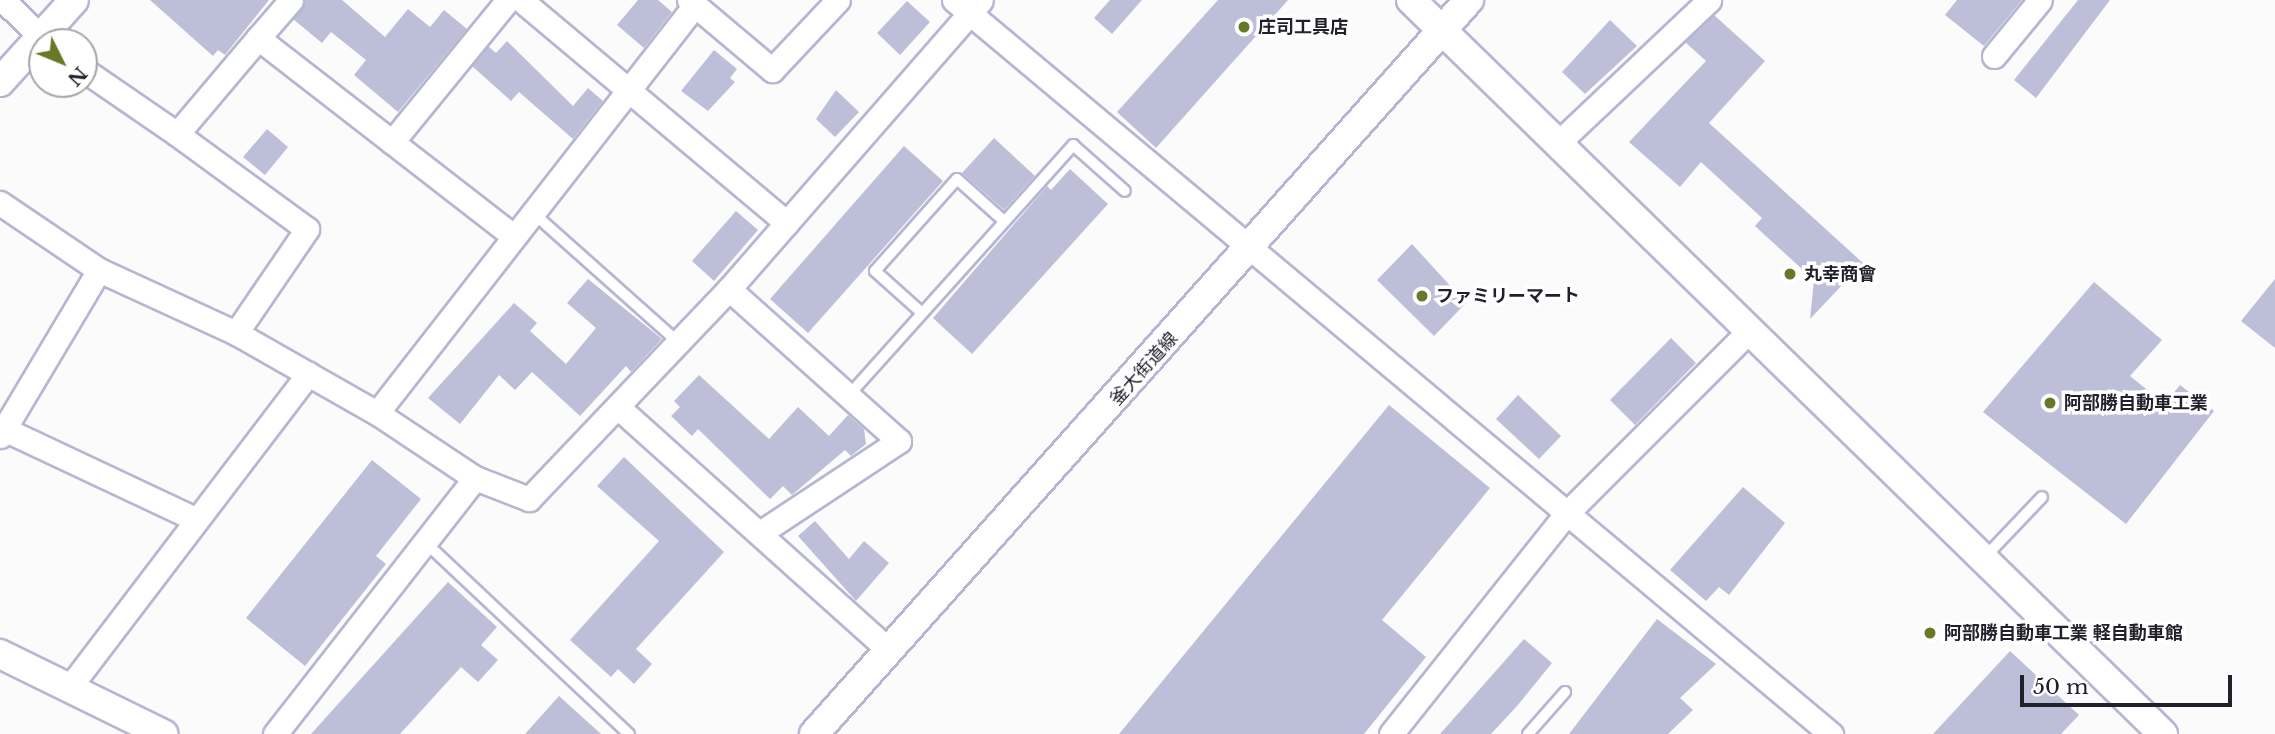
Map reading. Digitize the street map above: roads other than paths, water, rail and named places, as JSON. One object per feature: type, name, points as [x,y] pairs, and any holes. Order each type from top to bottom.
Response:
[{"type":"street","points":[[3,0],[31,28]]},
{"type":"street","points":[[51,28],[74,0]]},
{"type":"street","points":[[177,134],[291,0]]},
{"type":"street","points":[[392,142],[508,0]]},
{"type":"street","points":[[521,0],[788,223]]},
{"type":"street","points":[[377,413],[512,235],[629,92],[692,3],[772,70],[838,0]]},
{"type":"street","points":[[1411,0],[2163,734]]},
{"type":"street","name":"釜大街道線","points":[[814,734],[1446,33],[1469,0]]},
{"type":"street","points":[[1558,143],[1709,0]]},
{"type":"street","points":[[1994,56],[2040,0]]},
{"type":"street","points":[[0,203],[99,270],[236,333],[377,413],[475,478],[529,499],[619,408],[788,223],[968,5],[1249,253],[1831,734]]},
{"type":"street","points":[[258,38],[512,235]]},
{"type":"street","points":[[0,82],[28,53]]},
{"type":"street","points":[[98,80],[307,229],[236,333]]},
{"type":"street","points":[[99,270],[2,432],[197,520]]},
{"type":"street","points":[[729,289],[899,441],[760,533]]},
{"type":"street","points":[[1391,734],[1565,515],[1750,330]]},
{"type":"street","points":[[72,684],[307,374]]},
{"type":"street","points":[[619,408],[890,651]]},
{"type":"street","points":[[275,734],[475,478]]},
{"type":"street","points":[[0,654],[72,684],[144,730]]},
{"type":"lane","points":[[849,395],[1073,145],[1125,191]]},
{"type":"lane","points":[[922,313],[875,271],[957,179],[1004,221]]},
{"type":"lane","points":[[531,212],[679,343]]},
{"type":"lane","points":[[1984,559],[2042,497]]},
{"type":"lane","points":[[425,541],[629,734]]},
{"type":"lane","points":[[1528,734],[1565,692]]},
{"type":"place","name":"庄司工具店","points":[[1244,27]]},
{"type":"place","name":"丸幸商會","points":[[1790,274]]},
{"type":"place","name":"ファミリーマート","points":[[1422,296]]},
{"type":"place","name":"阿部勝自動車工業","points":[[2050,403]]},
{"type":"place","name":"阿部勝自動車工業 軽自動車館","points":[[1930,633]]}]
